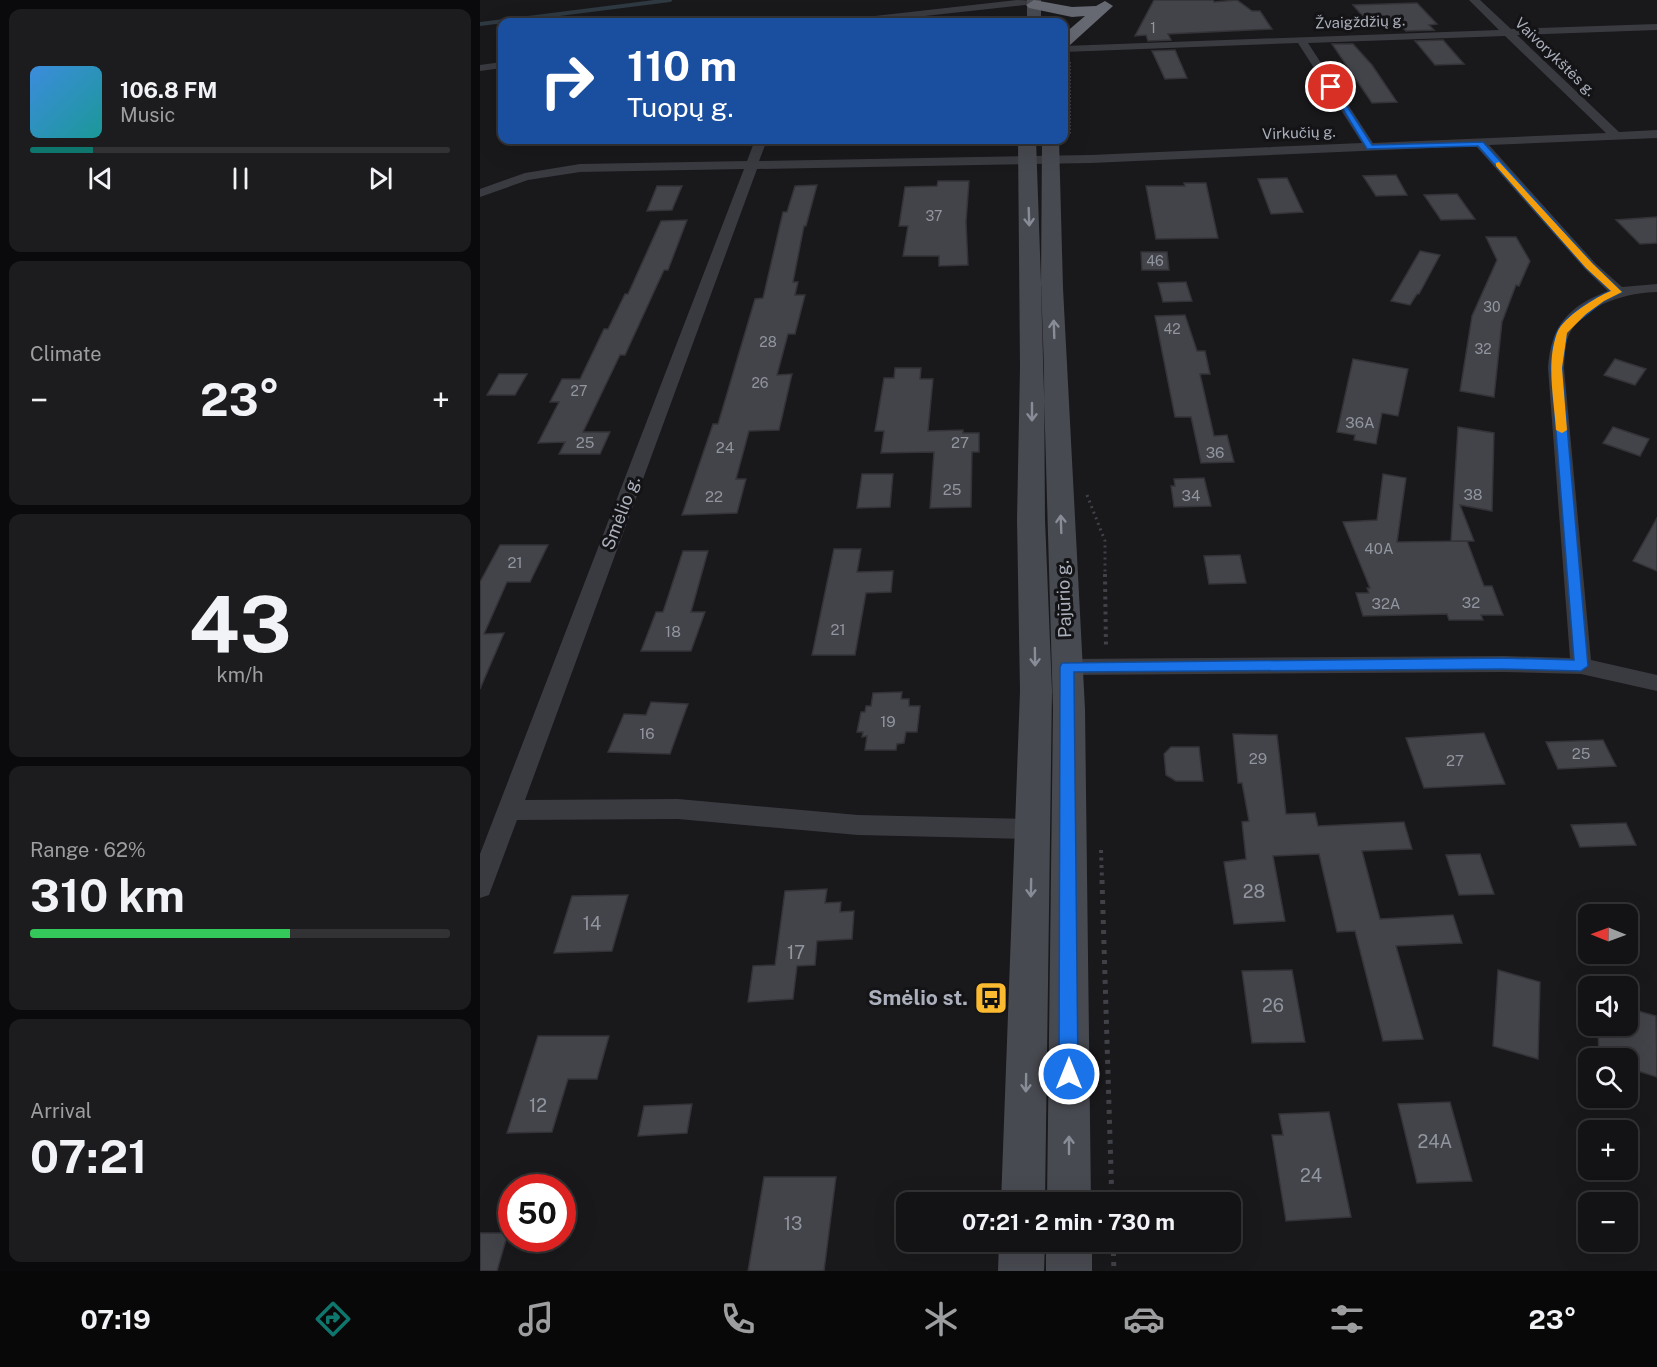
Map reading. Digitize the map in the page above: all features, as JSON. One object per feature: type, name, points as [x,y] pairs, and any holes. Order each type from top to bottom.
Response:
[{"type":"highway","points":[[1034,2],[1072,12],[1106,5]]},
{"type":"highway","points":[[1068,45],[1106,5]]},
{"type":"main road","points":[[1034,2],[1034,18]]},
{"type":"main road","name":"Pajūrio g.","points":[[1039,149],[1052,288],[1067,667],[1069,1192]]},
{"type":"main road","name":"Pajūrio g.","points":[[1023,1192],[1036,691],[1031,520],[1032,368],[1039,149]]},
{"type":"main road","points":[[1021,1271],[1022,1252]]},
{"type":"main road","points":[[1069,1252],[1069,1271]]},
{"type":"street","name":"Vaivorykštės g.","points":[[1474,0],[1616,136]]},
{"type":"street","points":[[885,18],[1034,2]]},
{"type":"street","name":"Žvaigždžių g.","points":[[1068,47],[1657,27]]},
{"type":"street","points":[[1300,39],[1370,147]]},
{"type":"street","points":[[480,68],[498,66]]},
{"type":"street","name":"Virkučių g.","points":[[480,193],[525,177],[580,168],[752,164],[1039,149],[1370,147],[1657,134]]},
{"type":"street","points":[[1480,143],[1590,266],[1618,292]]},
{"type":"street","name":"Smėlio g.","points":[[480,887],[760,144]]},
{"type":"street","points":[[1581,666],[1556,368],[1557,353],[1562,332],[1601,298],[1618,292],[1657,288]]},
{"type":"street","points":[[1067,667],[1492,664],[1581,666],[1657,683]]},
{"type":"street","points":[[509,810],[678,809],[858,825],[1032,829]]},
{"type":"path","points":[[1068,91],[1070,135]]},
{"type":"path","points":[[1113,1252],[1114,1271]]},
{"type":"building","points":[[1154,0],[1213,0],[1214,2],[1237,0],[1252,11],[1260,11],[1272,29],[1168,34],[1171,40],[1148,41],[1146,35],[1135,36]]},
{"type":"building","points":[[1417,3],[1437,24],[1429,25],[1434,30],[1406,31],[1401,26],[1372,27],[1353,5]]},
{"type":"building","points":[[1443,40],[1464,64],[1435,65],[1415,41]]},
{"type":"building","points":[[1332,44],[1353,44],[1372,65],[1397,102],[1372,103]]},
{"type":"building","points":[[1175,50],[1187,78],[1165,79],[1152,51]]},
{"type":"building","points":[[1396,175],[1407,195],[1376,196],[1363,176]]},
{"type":"building","points":[[1287,178],[1303,212],[1271,214],[1258,179]]},
{"type":"building","points":[[938,181],[969,181],[966,222],[968,265],[939,266],[939,256],[903,256],[908,226],[899,226],[905,187],[937,186]]},
{"type":"building","points":[[1184,183],[1206,183],[1218,238],[1156,239],[1146,186],[1185,186]]},
{"type":"building","points":[[817,185],[806,226],[804,226],[793,282],[798,282],[795,295],[805,295],[795,334],[788,334],[777,375],[792,374],[779,430],[749,431],[736,479],[746,479],[737,513],[682,515],[713,424],[718,424],[755,299],[763,298],[783,212],[787,212],[795,186]]},
{"type":"building","points":[[657,186],[682,186],[672,210],[647,211]]},
{"type":"building","points":[[1457,194],[1475,219],[1441,220],[1424,195]]},
{"type":"building","points":[[1657,217],[1657,243],[1640,244],[1616,220]]},
{"type":"building","points":[[687,220],[668,270],[664,270],[625,355],[620,355],[583,432],[610,432],[600,454],[559,454],[565,442],[538,443],[559,402],[550,402],[562,379],[580,379],[604,329],[608,329],[625,294],[628,294],[661,221]]},
{"type":"building","points":[[1486,237],[1516,237],[1530,261],[1519,286],[1516,285],[1502,322],[1494,397],[1460,391],[1472,316],[1497,260]]},
{"type":"building","points":[[1420,251],[1440,255],[1419,294],[1410,305],[1391,301]]},
{"type":"building","points":[[1141,252],[1167,252],[1169,270],[1142,270]]},
{"type":"building","points":[[1186,282],[1192,301],[1163,302],[1158,283]]},
{"type":"building","points":[[1185,315],[1197,351],[1205,351],[1210,374],[1200,374],[1214,436],[1227,435],[1234,462],[1201,463],[1191,417],[1175,417],[1155,316]]},
{"type":"building","points":[[1353,359],[1408,369],[1398,416],[1382,413],[1376,444],[1354,440],[1355,435],[1337,432]]},
{"type":"building","points":[[1615,359],[1646,369],[1635,385],[1604,375]]},
{"type":"building","points":[[895,368],[921,368],[920,379],[933,379],[928,431],[963,430],[963,433],[979,433],[979,452],[972,452],[971,507],[930,508],[934,452],[881,453],[884,431],[875,431],[884,378],[894,378]]},
{"type":"building","points":[[499,374],[527,374],[515,395],[487,395]]},
{"type":"building","points":[[1458,427],[1494,433],[1492,511],[1460,505],[1474,541],[1451,541]]},
{"type":"building","points":[[1613,427],[1649,439],[1640,456],[1603,443]]},
{"type":"building","points":[[862,474],[893,474],[890,507],[857,508]]},
{"type":"building","points":[[1383,474],[1406,478],[1397,542],[1467,541],[1484,586],[1492,586],[1503,615],[1481,615],[1483,620],[1449,620],[1447,614],[1363,616],[1356,593],[1369,593],[1367,588],[1370,588],[1343,522],[1377,520]]},
{"type":"building","points":[[1204,478],[1211,506],[1174,507],[1171,486],[1175,486],[1174,479]]},
{"type":"building","points":[[1657,518],[1657,571],[1633,561]]},
{"type":"building","points":[[500,545],[548,545],[530,582],[507,582],[484,634],[504,633],[480,689],[480,582]]},
{"type":"building","points":[[834,549],[861,549],[857,572],[893,571],[891,592],[866,593],[855,655],[812,655]]},
{"type":"building","points":[[683,551],[708,551],[691,612],[705,612],[691,651],[641,651],[656,612],[663,612]]},
{"type":"building","points":[[1240,555],[1246,583],[1209,584],[1204,556]]},
{"type":"building","points":[[902,692],[901,699],[909,699],[909,706],[920,706],[917,732],[906,732],[904,743],[897,744],[896,750],[865,750],[867,736],[862,737],[863,732],[857,732],[861,712],[865,712],[866,706],[871,706],[873,693]]},
{"type":"building","points":[[651,702],[688,704],[670,754],[608,752],[624,714],[646,715]]},
{"type":"building","points":[[1484,733],[1505,784],[1424,788],[1406,738]]},
{"type":"building","points":[[1233,734],[1277,735],[1286,814],[1315,813],[1318,826],[1404,822],[1412,849],[1362,851],[1380,919],[1453,915],[1462,943],[1396,946],[1423,1039],[1383,1041],[1355,931],[1337,932],[1319,854],[1273,856],[1285,921],[1234,924],[1224,862],[1246,859],[1242,822],[1249,821],[1242,783],[1238,783]]},
{"type":"building","points":[[1603,740],[1616,766],[1558,769],[1546,742]]},
{"type":"building","points":[[1171,747],[1199,747],[1203,781],[1176,781],[1166,775],[1164,754]]},
{"type":"building","points":[[1626,823],[1636,845],[1580,847],[1571,825]]},
{"type":"building","points":[[1480,854],[1494,894],[1459,895],[1446,855]]},
{"type":"building","points":[[827,889],[825,903],[841,902],[840,912],[854,911],[852,939],[817,941],[815,965],[797,966],[793,999],[748,1002],[753,966],[775,965],[785,891]]},
{"type":"building","points":[[628,895],[612,951],[554,953],[572,896]]},
{"type":"building","points":[[1292,970],[1305,1042],[1252,1043],[1242,971]]},
{"type":"building","points":[[1498,970],[1540,982],[1538,1059],[1493,1046]]},
{"type":"building","points":[[1638,1011],[1656,1016],[1657,1077],[1638,1071],[1638,1048],[1599,1048],[1598,1036],[1638,1036]]},
{"type":"building","points":[[538,1036],[609,1036],[597,1079],[568,1079],[552,1132],[507,1133]]},
{"type":"building","points":[[1450,1102],[1472,1181],[1417,1183],[1398,1104]]},
{"type":"building","points":[[692,1104],[687,1133],[638,1136],[644,1106]]},
{"type":"building","points":[[1329,1112],[1351,1217],[1286,1221],[1272,1135],[1283,1135],[1279,1114]]},
{"type":"building","points":[[764,1177],[836,1177],[824,1271],[748,1271]]},
{"type":"building","points":[[480,1233],[498,1233],[498,1252],[502,1252],[497,1271],[480,1271]]},
{"type":"waterway","points":[[528,18],[670,0]]},
{"type":"waterway","points":[[480,24],[498,22]]},
{"type":"slow traffic","points":[[1499,164],[1590,266],[1618,292],[1601,298],[1582,312],[1562,332],[1556,368],[1562,430]]},
{"type":"place","name":"Smėlio st.","points":[[991,998]]},
{"type":"route","points":[[1069,1074],[1067,667],[1503,664],[1581,666],[1556,368],[1557,353],[1562,332],[1569,324],[1601,298],[1618,292],[1590,266],[1480,143],[1370,147],[1331,87]]}]
